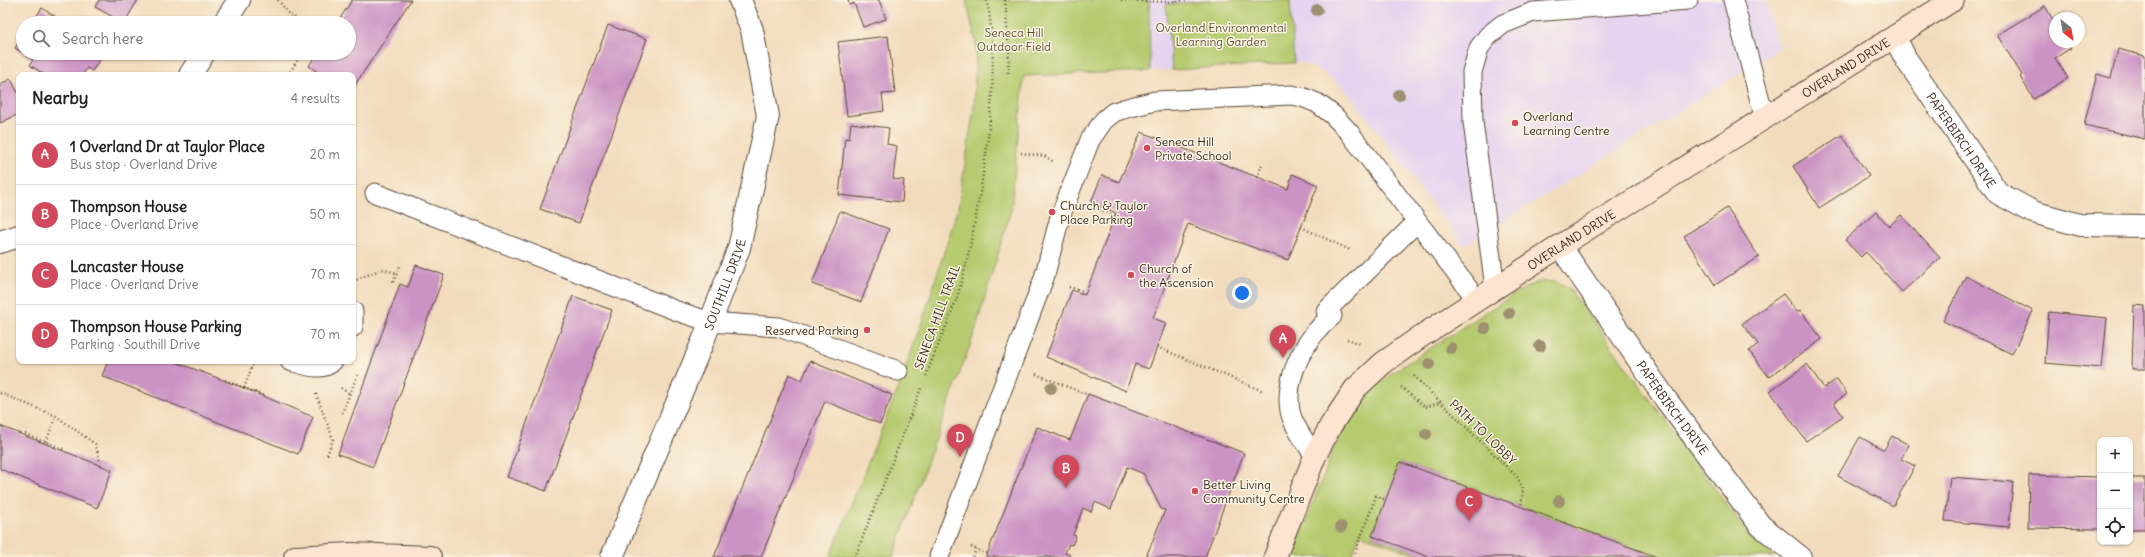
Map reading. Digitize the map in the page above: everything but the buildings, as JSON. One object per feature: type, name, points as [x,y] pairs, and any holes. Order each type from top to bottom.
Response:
[{"type":"street","points":[[229,16],[239,0]]},
{"type":"street","name":"SOUTHILL DRIVE","points":[[612,557],[710,322],[739,248],[768,116],[752,30],[740,0]]},
{"type":"street","name":"OVERLAND DRIVE","points":[[1275,557],[1315,456],[1332,425],[1349,397],[1361,382],[1393,355],[1560,246],[1895,38],[1953,0]]},
{"type":"street","name":"PAPERBIRCH DRIVE","points":[[1895,38],[1906,59],[1998,192],[2033,212],[2080,225],[2145,226]]},
{"type":"street","points":[[192,72],[200,60]]},
{"type":"street","points":[[0,242],[16,237]]},
{"type":"street","name":"PAPERBIRCH DRIVE","points":[[1560,246],[1667,401],[1760,525],[1800,557]]},
{"type":"street","points":[[295,557],[350,554],[430,557]]},
{"type":"lane","points":[[1486,294],[1473,115],[1472,72],[1479,48],[1495,30],[1503,24],[1533,12],[1688,0]]},
{"type":"lane","points":[[1733,0],[1765,119]]},
{"type":"lane","points":[[939,557],[1047,270],[1060,217],[1090,140],[1104,120],[1114,112],[1155,101],[1274,95],[1297,95],[1306,98],[1321,106],[1344,125],[1417,222],[1486,294]]},
{"type":"lane","points":[[375,193],[677,311],[710,322],[779,327],[898,371]]},
{"type":"lane","points":[[1315,456],[1293,419],[1290,402],[1292,381],[1298,361],[1308,342],[1332,316],[1326,311],[1374,262],[1417,222]]},
{"type":"lane","points":[[301,364],[318,368],[327,364]]},
{"type":"path","points":[[278,0],[292,16]]},
{"type":"path","name":"SENECA HILL TRAIL","points":[[855,557],[948,321],[969,253],[987,149],[992,85],[992,34],[986,0]]},
{"type":"path","points":[[1005,0],[1008,42],[1008,76]]},
{"type":"path","points":[[1121,0],[1166,2],[1188,0]]},
{"type":"path","points":[[290,72],[298,60]]},
{"type":"path","points":[[1256,177],[1262,164]]},
{"type":"path","points":[[1301,227],[1374,262]]},
{"type":"path","points":[[393,282],[401,264]]},
{"type":"path","points":[[356,280],[382,269],[397,273]]},
{"type":"path","points":[[1069,287],[1083,291],[1082,293]]},
{"type":"path","points":[[1157,347],[1290,402]]},
{"type":"path","points":[[244,388],[253,364]]},
{"type":"path","points":[[297,364],[333,439],[326,455]]},
{"type":"path","points":[[1011,364],[1086,394]]},
{"type":"path","points":[[342,413],[360,369]]},
{"type":"path","name":"PATH TO LOBBY","points":[[1414,377],[1439,403],[1517,477],[1523,489],[1521,507]]},
{"type":"path","points":[[225,380],[264,396]]},
{"type":"path","points":[[1401,387],[1425,407],[1439,403]]},
{"type":"path","points":[[0,393],[56,416],[95,444],[100,461]]},
{"type":"path","points":[[46,442],[56,416]]},
{"type":"path","points":[[25,434],[66,450]]},
{"type":"path","points":[[1355,553],[1376,496],[1386,500]]},
{"type":"path","points":[[973,548],[988,554]]},
{"type":"path","points":[[973,557],[976,549]]},
{"type":"shaded area","name":"Overland Learning Centre","points":[[1149,0],[1766,0],[1778,49],[1464,246],[1350,95],[1340,85],[1319,70],[1303,63],[1294,63],[1150,71]]},
{"type":"green space","name":"Seneca Hill Outdoor Field","points":[[966,0],[1149,0],[1150,71],[1024,76],[1011,210],[974,334],[893,557],[830,557],[899,386],[924,316],[958,208],[974,109],[976,42]]},
{"type":"green space","name":"Overland Environmental Learning Garden","points":[[1220,0],[1290,0],[1294,63],[1172,70],[1166,4]]},
{"type":"green space","points":[[1545,281],[1560,283],[1569,288],[1750,537],[1774,557],[1658,557],[1400,462],[1372,536],[1429,557],[1421,557],[1360,534],[1351,557],[1292,557],[1334,448],[1355,410],[1369,393],[1392,373],[1519,291],[1536,283]]},
{"type":"place","name":"Overland Learning Centre","points":[[1515,123]]},
{"type":"place","name":"Seneca Hill Private School","points":[[1147,148]]},
{"type":"place","name":"Church & Taylor Place Parking","points":[[1052,212]]},
{"type":"place","name":"Church of the Ascension","points":[[1131,275]]},
{"type":"place","name":"Reserved Parking","points":[[867,330]]},
{"type":"place","name":"1 Overland Dr at Taylor Place","points":[[1283,358]]},
{"type":"place","name":"Thompson House Parking","points":[[960,457]]},
{"type":"place","name":"Thompson House","points":[[1066,488]]},
{"type":"place","name":"Better Living Community Centre","points":[[1195,491]]},
{"type":"place","name":"Lancaster House","points":[[1469,521]]}]
